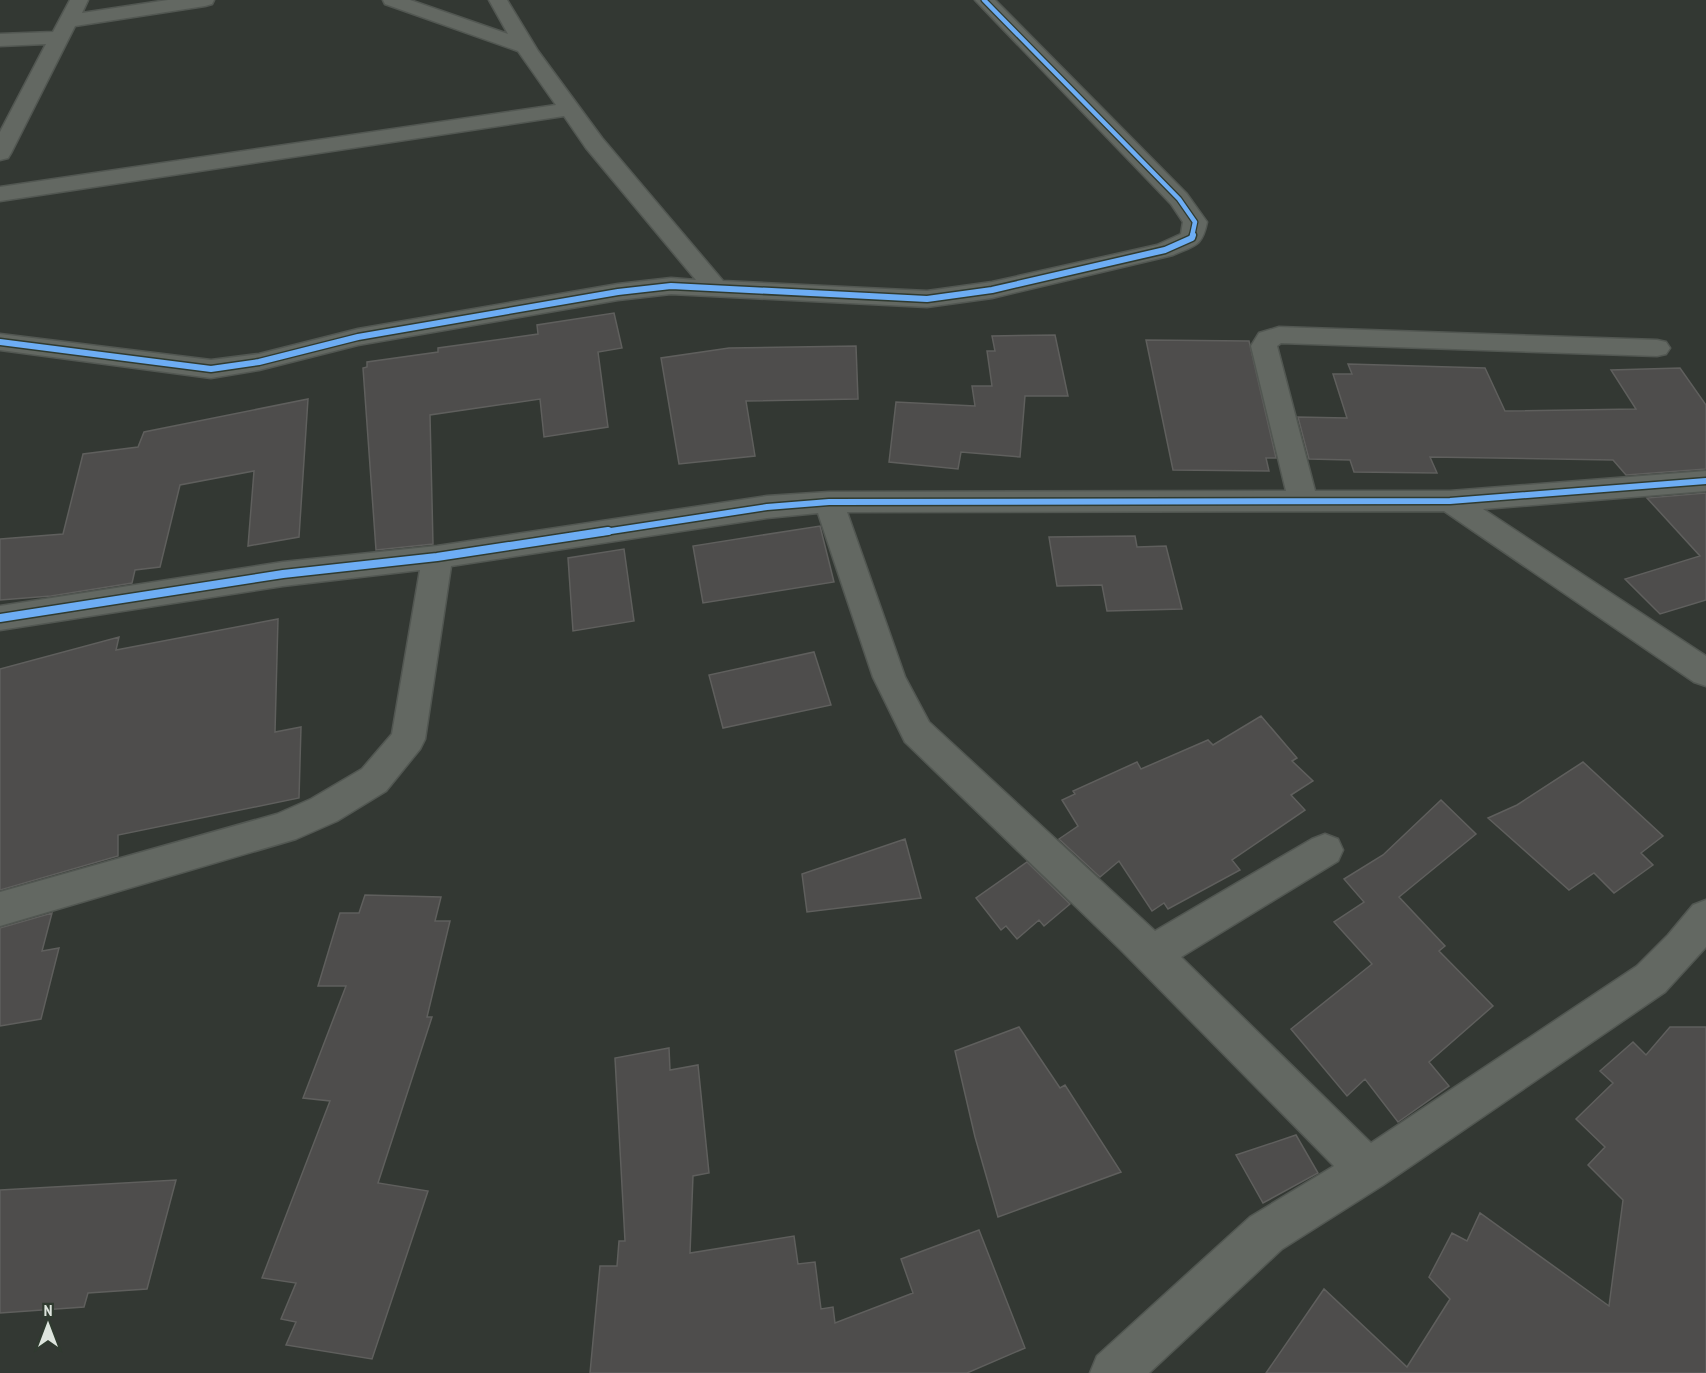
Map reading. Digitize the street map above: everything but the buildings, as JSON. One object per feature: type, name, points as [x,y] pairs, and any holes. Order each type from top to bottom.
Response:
[{"type":"street","points":[[0,153],[79,0]]},
{"type":"street","points":[[0,40],[63,30],[205,0]]},
{"type":"street","points":[[392,0],[526,47]]},
{"type":"street","points":[[498,0],[526,47],[594,143],[715,287]]},
{"type":"street","points":[[0,342],[211,369],[259,362],[358,337],[618,292],[671,286],[869,298],[927,299],[1004,288],[1165,250],[1192,238],[1195,222],[1179,199],[984,0]]},
{"type":"street","points":[[0,194],[569,109]]},
{"type":"street","points":[[1302,501],[1264,346],[1268,339],[1279,335],[1657,348]]},
{"type":"street","points":[[0,618],[283,574],[437,557],[767,507],[829,502],[1449,501],[1706,481]]},
{"type":"street","points":[[1449,501],[1706,673]]},
{"type":"street","points":[[829,502],[889,677],[917,732],[1152,954],[1368,1170]]},
{"type":"street","points":[[0,909],[283,828],[324,810],[374,780],[408,739],[437,557]]},
{"type":"street","points":[[1152,954],[1325,850]]},
{"type":"street","points":[[1114,1373],[1266,1233],[1368,1170],[1651,979],[1701,927],[1706,917]]},
{"type":"cycle path","points":[[0,342],[211,369],[259,362],[358,337],[618,292],[671,286],[927,299],[992,290],[1165,250],[1192,238],[1195,222],[1179,199],[984,0]]},
{"type":"cycle path","points":[[0,618],[283,574],[437,557],[767,507],[829,502],[1450,501],[1706,481]]}]
